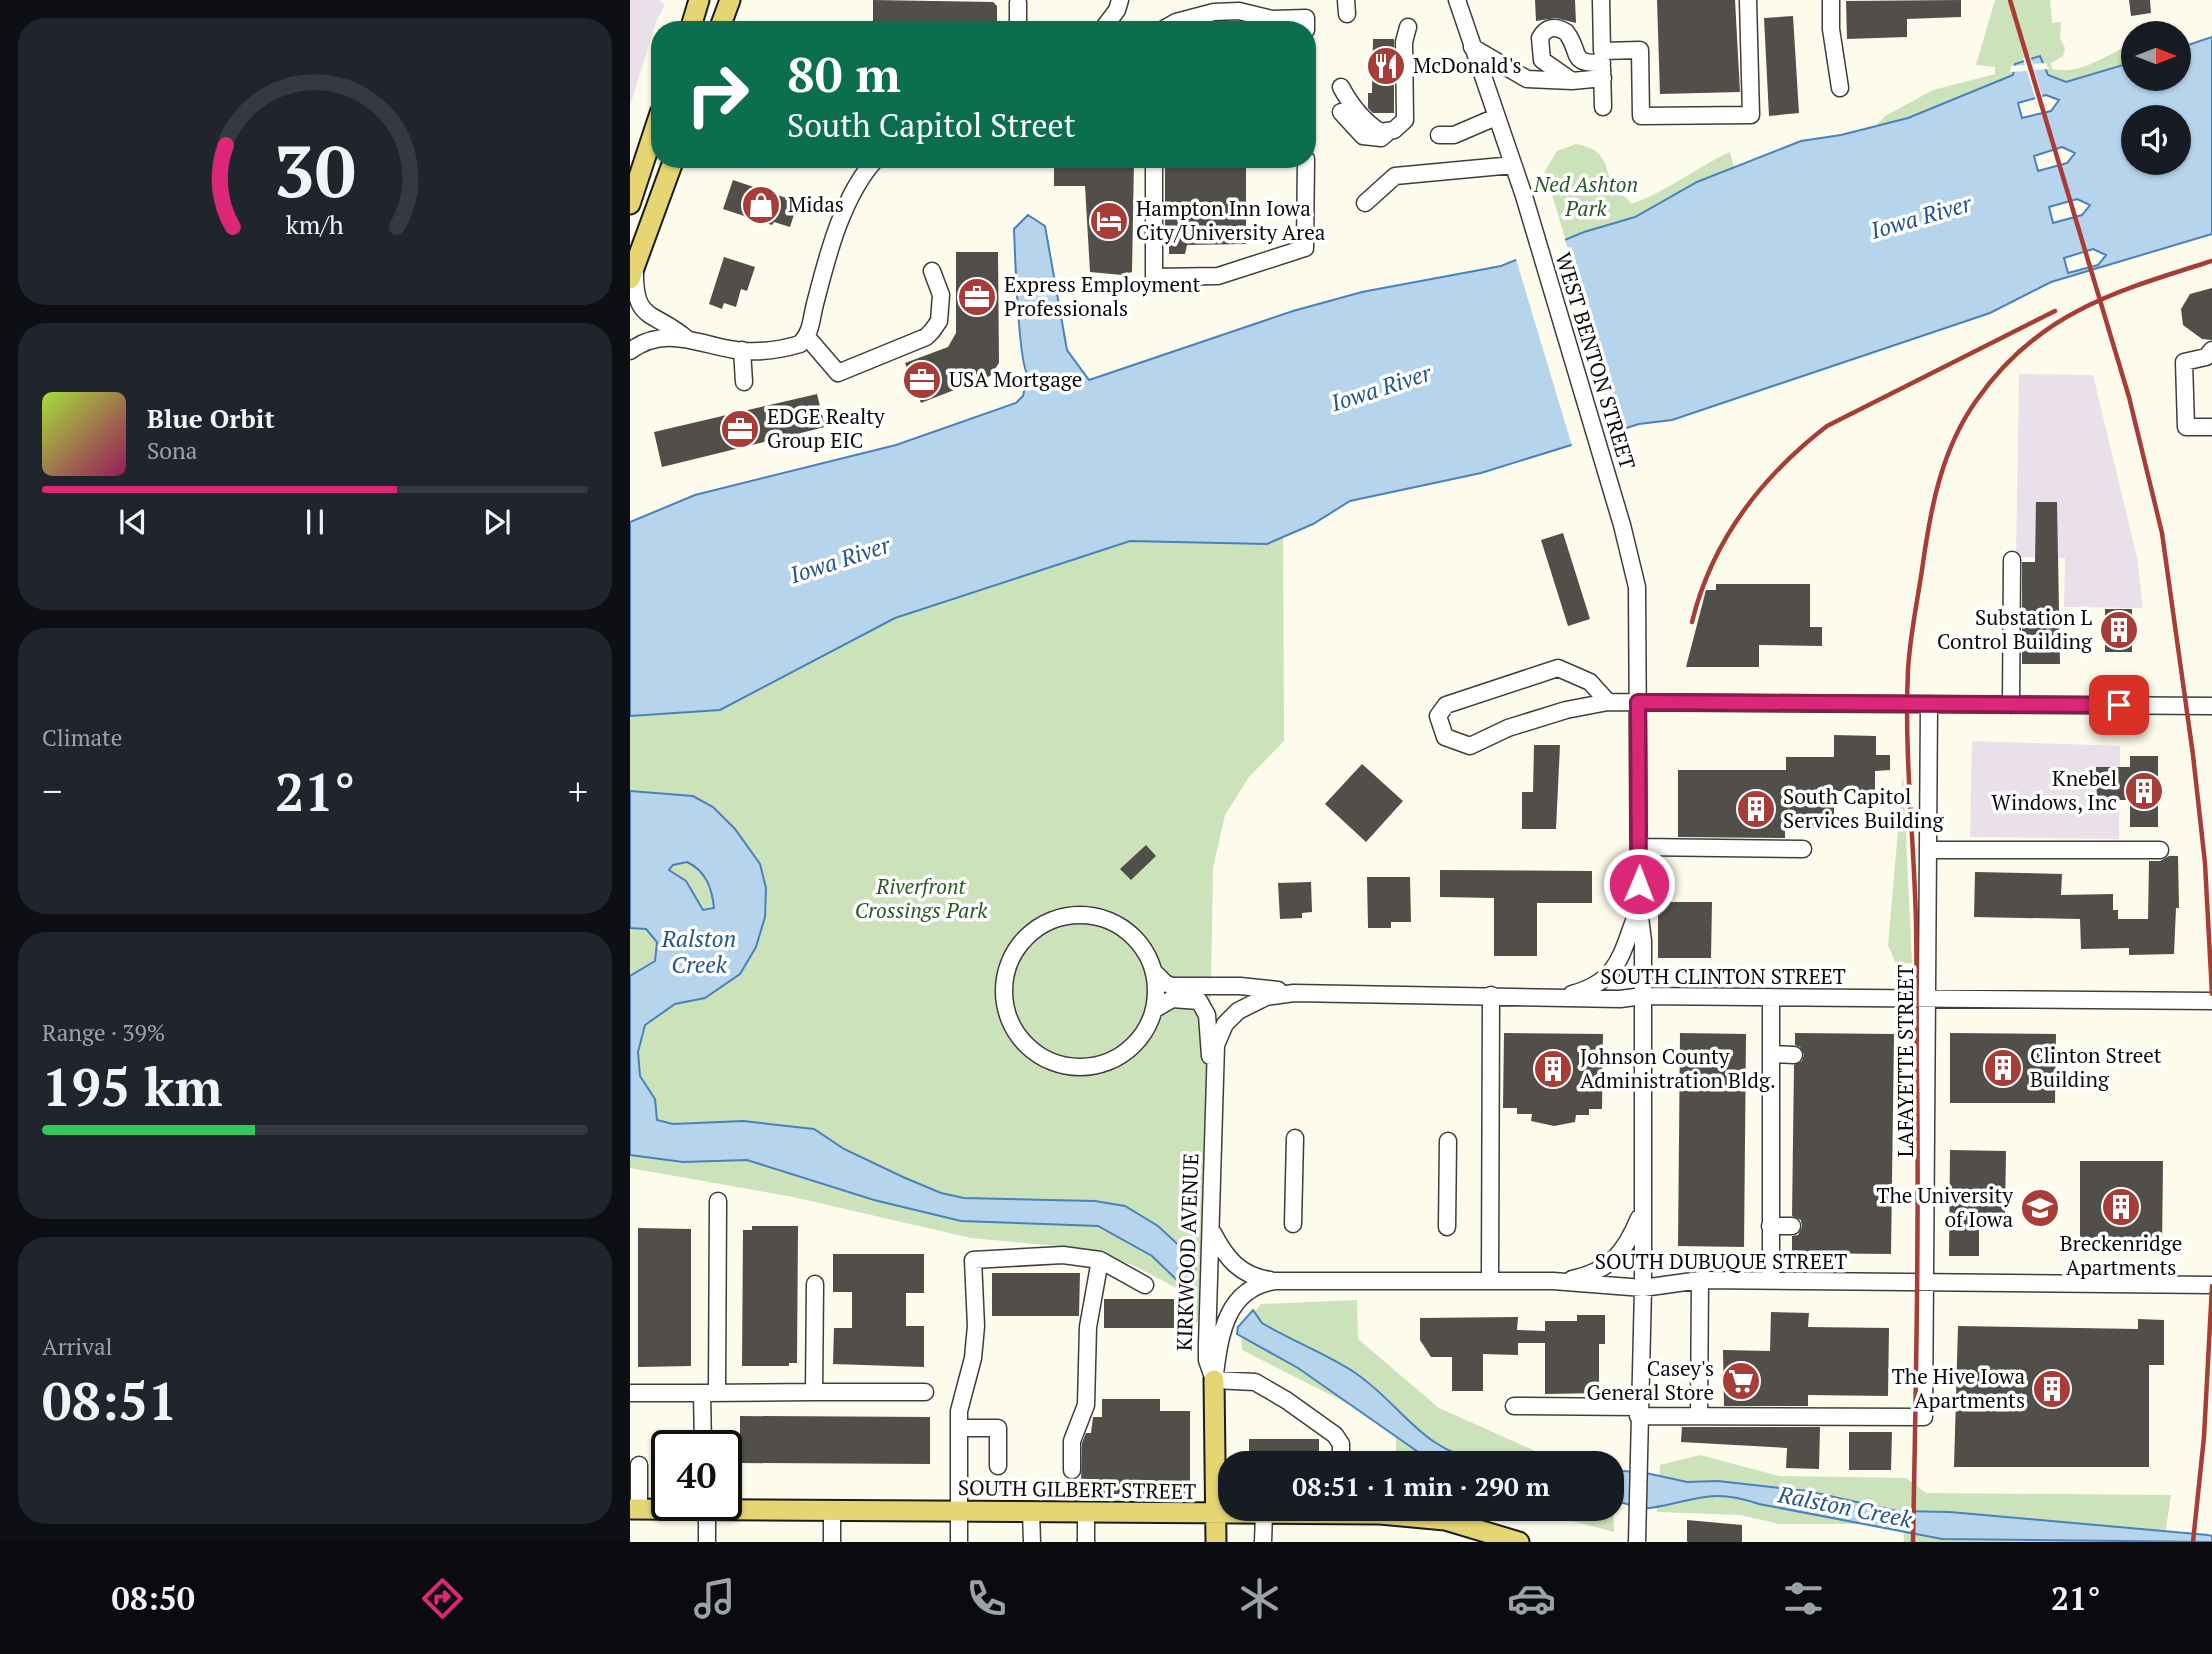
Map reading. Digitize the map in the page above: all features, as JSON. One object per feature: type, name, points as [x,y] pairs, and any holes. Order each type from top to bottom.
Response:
[{"type":"main road","points":[[693,21],[699,0]]},
{"type":"main road","points":[[722,21],[730,0]]},
{"type":"main road","points":[[630,204],[651,140]]},
{"type":"main road","points":[[633,272],[671,168]]},
{"type":"main road","name":"KIRKWOOD AVENUE","points":[[1214,1380],[1216,1542]]},
{"type":"main road","name":"SOUTH GILBERT STREET","points":[[742,1509],[1217,1515]]},
{"type":"main road","name":"SOUTH GILBERT STREET","points":[[1448,1521],[1508,1540]]},
{"type":"street","points":[[1109,21],[1120,0]]},
{"type":"street","name":"WEST BENTON STREET","points":[[1457,0],[1524,196],[1622,525],[1637,587],[1639,909]]},
{"type":"street","points":[[1601,0],[1603,107]]},
{"type":"street","points":[[1472,47],[1527,79],[1572,81],[1602,64],[1640,50],[1641,116],[1751,115],[1748,0]]},
{"type":"street","points":[[1831,0],[1831,29],[1840,88]]},
{"type":"street","points":[[1018,3],[1018,21]]},
{"type":"street","points":[[1180,21],[1239,6],[1272,19],[1306,18],[1306,21]]},
{"type":"street","points":[[1341,87],[1355,111],[1380,132],[1394,130],[1405,120],[1404,42],[1408,27]]},
{"type":"street","points":[[1572,81],[1542,60],[1539,45],[1543,33],[1548,29],[1554,27],[1566,32],[1576,58],[1585,63],[1602,64]]},
{"type":"street","points":[[1340,112],[1363,136],[1381,138],[1387,132]]},
{"type":"street","points":[[1439,135],[1454,135],[1496,117]]},
{"type":"street","points":[[1366,204],[1395,176],[1513,164]]},
{"type":"street","points":[[630,351],[646,341],[663,337],[687,338],[742,350],[788,348],[800,344],[807,337],[814,306],[851,197],[868,168]]},
{"type":"street","points":[[1154,168],[1154,277],[1218,276],[1305,248],[1306,168]]},
{"type":"street","points":[[807,337],[838,373],[926,337],[939,321],[941,310],[942,295],[932,271]]},
{"type":"street","points":[[633,272],[639,306],[653,319],[675,328],[687,338]]},
{"type":"street","points":[[742,350],[744,382]]},
{"type":"street","points":[[2212,350],[2206,356],[2184,362],[2186,427],[2212,427]]},
{"type":"street","points":[[2011,705],[2012,560]]},
{"type":"street","points":[[1608,702],[1590,682],[1558,668],[1446,705],[1438,716],[1445,737],[1470,746],[1508,728],[1566,710],[1608,702],[2212,706]]},
{"type":"street","name":"LAFAYETTE STREET","points":[[1699,1416],[1924,1418],[1929,704]]},
{"type":"street","points":[[1639,847],[1803,849]]},
{"type":"street","points":[[1928,850],[2160,850]]},
{"type":"street","points":[[1637,1542],[1643,1288],[1643,941],[1639,909]]},
{"type":"street","points":[[1563,997],[1594,986],[1610,975],[1627,947],[1639,909]]},
{"type":"street","points":[[1154,972],[1155,1009],[1143,1035],[1116,1060],[1080,1069],[1045,1060],[1018,1036],[1004,1003],[1007,967],[1026,937],[1056,918],[1082,915],[1107,919],[1128,931],[1145,950],[1154,972],[1165,984],[1256,987],[1294,993]]},
{"type":"street","name":"SOUTH CLINTON STREET","points":[[1238,1011],[1266,997],[1294,993],[1620,999],[1643,996],[2212,1001]]},
{"type":"street","points":[[1490,1281],[1491,996]]},
{"type":"street","points":[[1155,1009],[1172,999],[1194,998],[1204,1005],[1214,1075]]},
{"type":"street","points":[[1771,998],[1771,1279]]},
{"type":"street","name":"KIRKWOOD AVENUE","points":[[1214,1380],[1207,1360],[1207,1345],[1213,1233],[1214,1075],[1220,1034],[1238,1011]]},
{"type":"street","points":[[1771,1054],[1794,1055]]},
{"type":"street","points":[[1293,1224],[1294,1138]]},
{"type":"street","points":[[1447,1227],[1448,1141]]},
{"type":"street","points":[[705,1430],[710,1393],[718,1201]]},
{"type":"street","points":[[1553,1281],[1587,1276],[1606,1268],[1630,1241],[1642,1212]]},
{"type":"street","points":[[1770,1226],[1792,1226]]},
{"type":"street","points":[[1213,1233],[1232,1263],[1244,1273],[1275,1280]]},
{"type":"street","points":[[959,1542],[959,1410],[974,1348],[973,1260],[1063,1255],[1100,1260],[1145,1286]]},
{"type":"street","points":[[1072,1470],[1072,1441],[1086,1405],[1089,1320],[1100,1260]]},
{"type":"street","name":"SOUTH DUBUQUE STREET","points":[[1214,1380],[1223,1327],[1236,1301],[1252,1287],[1275,1280],[1553,1281],[1643,1288],[1700,1280],[1771,1279],[1925,1284],[2212,1285]]},
{"type":"street","points":[[1514,1406],[1699,1416],[1700,1280]]},
{"type":"street","points":[[814,1392],[815,1284]]},
{"type":"street","points":[[1214,1380],[1255,1382],[1335,1435],[1341,1444],[1341,1451]]},
{"type":"street","points":[[630,1393],[925,1392]]},
{"type":"street","points":[[959,1428],[998,1428],[998,1466]]},
{"type":"street","points":[[635,1509],[639,1465]]},
{"type":"street","points":[[832,1510],[832,1542]]},
{"type":"street","points":[[1031,1512],[1031,1542]]},
{"type":"street","points":[[1086,1513],[1086,1542]]},
{"type":"street","points":[[707,1521],[707,1542]]},
{"type":"street","points":[[1263,1542],[1264,1521]]},
{"type":"shaded area","points":[[630,0],[659,0],[665,5],[657,21],[651,21],[651,38],[630,106]]},
{"type":"shaded area","points":[[2019,374],[2093,375],[2137,557],[2143,608],[2064,607],[2065,558],[2016,557]]},
{"type":"shaded area","points":[[1972,741],[2120,746],[2119,839],[1970,837]]},
{"type":"green space","points":[[1995,0],[2050,0],[2052,23],[2061,22],[2060,38],[2065,48],[2063,56],[2051,63],[2052,69],[2083,67],[2121,49],[2121,66],[2066,82],[2048,76],[2039,57],[2015,64],[2013,75],[1907,118],[1876,126],[1885,116],[1933,90],[1995,74],[1995,67],[1976,65]]},
{"type":"green space","name":"Ned Ashton Park","points":[[1576,144],[1588,147],[1601,157],[1613,184],[1631,204],[1657,193],[1730,152],[1734,167],[1697,182],[1635,217],[1565,238],[1545,171],[1557,151]]},
{"type":"green space","name":"Riverfront Crossings Park","points":[[1283,518],[1284,741],[1249,777],[1225,815],[1213,868],[1205,1322],[1182,1322],[1182,1291],[1133,1265],[1079,1248],[971,1238],[793,1197],[630,1168],[630,680],[1072,535]]},
{"type":"green space","points":[[1903,774],[1912,963],[1896,964],[1888,945]]},
{"type":"green space","points":[[1357,1300],[1358,1339],[1439,1408],[1535,1451],[1396,1451],[1396,1428],[1242,1350],[1241,1328],[1261,1304]]},
{"type":"green space","points":[[1700,1455],[1779,1476],[1906,1478],[1926,1493],[2171,1495],[2164,1542],[1904,1542],[1903,1524],[1779,1524],[1741,1515],[1657,1512],[1660,1465]]},
{"type":"green space","points":[[1572,1521],[1614,1521],[1614,1532]]},
{"type":"water","name":"Iowa River","points":[[2212,37],[2212,234],[2051,282],[1990,313],[1672,420],[1639,424],[1481,473],[1350,501],[1313,524],[1267,544],[1130,541],[895,618],[720,710],[630,716],[630,522],[695,495],[896,445],[1016,403],[1023,396],[1028,375],[1019,330],[1014,229],[1028,215],[1045,226],[1067,350],[1089,380],[1293,311],[1362,292],[1501,266],[1584,232],[1635,217],[1697,182],[1801,141],[1841,135],[1908,118],[2013,75],[2015,64],[2040,56],[2048,75],[2066,82],[2121,66],[2121,91],[2191,91],[2191,44]],"holes":[[[2046,95],[2059,100],[2051,111],[2022,118],[2018,103]],[[2062,147],[2075,153],[2067,163],[2038,171],[2034,156]],[[2077,199],[2090,205],[2082,215],[2053,223],[2049,207]],[[2093,249],[2106,255],[2098,265],[2068,273],[2064,258]]]},
{"type":"water","name":"Ralston Creek","points":[[630,791],[693,796],[713,807],[735,829],[760,864],[766,888],[765,917],[756,947],[740,974],[705,998],[675,1004],[645,1025],[638,1052],[640,1076],[655,1099],[657,1120],[673,1124],[743,1121],[814,1129],[844,1149],[903,1177],[941,1193],[964,1198],[1095,1201],[1125,1206],[1158,1226],[1196,1261],[1192,1286],[1181,1284],[1152,1256],[1098,1226],[961,1221],[874,1200],[747,1160],[683,1162],[630,1155],[630,976],[655,961],[657,942],[646,929],[630,928]],"holes":[[[687,862],[707,881],[714,908],[703,910],[686,881],[669,870],[673,865]]]},
{"type":"water","points":[[1253,1310],[1262,1323],[1354,1372],[1372,1385],[1428,1437],[1450,1451],[1417,1451],[1298,1368],[1237,1334],[1238,1327]]},
{"type":"water","name":"Ralston Creek","points":[[1624,1471],[1687,1482],[1718,1481],[1807,1491],[1897,1511],[1950,1512],[2208,1535],[2212,1536],[2212,1542],[1942,1539],[1728,1496],[1703,1497],[1641,1508],[1624,1503]]},
{"type":"pier","points":[[2030,56],[2033,64],[2046,63],[2049,69],[2034,70],[2043,99],[2036,101],[2027,71],[2010,72],[2011,66],[2025,65],[2023,58]]},
{"type":"pier","points":[[1564,236],[1623,433],[1573,449],[1515,256]]},
{"type":"building","points":[[873,0],[993,2],[997,6],[997,21],[873,21]]},
{"type":"building","points":[[1535,0],[1575,0],[1576,23],[1556,18],[1536,21]]},
{"type":"building","points":[[1657,0],[1735,0],[1740,92],[1660,94]]},
{"type":"building","points":[[1961,0],[1961,17],[1907,19],[1907,37],[1847,39],[1846,1]]},
{"type":"building","points":[[2129,0],[2150,0],[2151,13],[2131,16]]},
{"type":"building","points":[[1793,16],[1799,113],[1769,116],[1764,18]]},
{"type":"building","name":"McDonald's","points":[[1373,39],[1394,39],[1394,113],[1373,113],[1368,108],[1368,93],[1372,93]]},
{"type":"building","name":"Hampton Inn Iowa City/University Area","points":[[1054,168],[1134,168],[1132,272],[1122,275],[1090,272],[1085,186],[1054,186]]},
{"type":"building","points":[[1165,168],[1246,168],[1246,244],[1187,245],[1185,254],[1169,254],[1169,245],[1165,245]]},
{"type":"building","name":"Midas","points":[[733,180],[798,202],[790,227],[774,222],[772,225],[723,209]]},
{"type":"building","points":[[956,252],[998,252],[999,363],[990,376],[921,403],[905,363],[948,347],[956,333]]},
{"type":"building","points":[[724,257],[755,267],[747,291],[741,289],[736,307],[724,303],[722,309],[709,304]]},
{"type":"building","points":[[2212,288],[2212,340],[2202,339],[2183,325],[2181,309],[2190,294]]},
{"type":"building","name":"EDGE Realty Group EIC","points":[[817,394],[825,427],[662,467],[654,432]]},
{"type":"building","points":[[2036,502],[2057,502],[2060,664],[2022,664],[2022,562],[2035,562]]},
{"type":"building","points":[[1563,533],[1590,619],[1568,626],[1541,540]]},
{"type":"building","points":[[1716,584],[1810,584],[1810,627],[1822,627],[1822,646],[1759,645],[1759,667],[1686,667],[1706,590],[1716,590]]},
{"type":"building","name":"Substation L Control Building","points":[[2105,609],[2132,609],[2132,652],[2105,652]]},
{"type":"building","name":"South Capitol Services Building","points":[[1834,735],[1876,736],[1876,755],[1890,755],[1890,770],[1875,771],[1875,791],[1834,791],[1834,828],[1785,828],[1785,838],[1678,837],[1678,770],[1786,770],[1786,757],[1834,757]]},
{"type":"building","points":[[1534,745],[1560,745],[1556,829],[1522,829],[1522,792],[1533,792]]},
{"type":"building","name":"Knebel Windows, Inc","points":[[2130,756],[2158,756],[2158,827],[2130,827],[2130,800],[2097,800],[2096,767],[2130,767]]},
{"type":"building","points":[[1362,764],[1403,801],[1366,842],[1325,804]]},
{"type":"building","points":[[1146,845],[1156,856],[1131,880],[1120,869]]},
{"type":"building","points":[[2169,856],[2178,856],[2179,908],[2176,908],[2174,954],[2129,955],[2129,948],[2081,949],[2080,919],[1974,917],[1975,872],[2062,874],[2061,895],[2113,894],[2113,910],[2118,910],[2118,919],[2148,919],[2149,861],[2160,861]]},
{"type":"building","points":[[1440,870],[1592,871],[1592,903],[1537,903],[1537,956],[1494,956],[1494,898],[1440,897]]},
{"type":"building","points":[[1367,877],[1410,877],[1411,922],[1391,922],[1391,928],[1368,928]]},
{"type":"building","points":[[1311,882],[1312,912],[1302,913],[1302,918],[1280,919],[1278,883]]},
{"type":"building","points":[[1658,902],[1712,902],[1711,958],[1658,958]]},
{"type":"building","name":"Johnson County Administration Bldg.","points":[[1504,1033],[1603,1034],[1602,1109],[1589,1109],[1589,1115],[1576,1115],[1575,1122],[1554,1126],[1531,1121],[1532,1114],[1517,1114],[1517,1108],[1503,1108]]},
{"type":"building","points":[[1680,1033],[1746,1034],[1744,1247],[1678,1246]]},
{"type":"building","points":[[1795,1033],[1894,1034],[1891,1254],[1792,1253],[1792,1236],[1798,1235],[1802,1227],[1801,1220],[1792,1216],[1794,1065],[1802,1061],[1804,1055],[1800,1047],[1795,1045]]},
{"type":"building","name":"Clinton Street Building","points":[[1950,1033],[2056,1034],[2055,1103],[1950,1103]]},
{"type":"building","points":[[1950,1150],[2006,1151],[2005,1213],[1979,1213],[1979,1256],[1949,1256]]},
{"type":"building","name":"Breckenridge Apartments","points":[[2080,1161],[2163,1161],[2162,1250],[2080,1250]]},
{"type":"building","points":[[752,1226],[798,1226],[797,1363],[789,1363],[789,1366],[742,1366],[743,1230],[752,1230]]},
{"type":"building","points":[[638,1228],[691,1229],[691,1366],[638,1367]]},
{"type":"building","points":[[833,1254],[924,1254],[924,1293],[906,1293],[906,1326],[924,1326],[924,1367],[833,1364],[834,1328],[852,1328],[852,1292],[833,1292]]},
{"type":"building","points":[[992,1273],[1080,1273],[1079,1316],[992,1316]]},
{"type":"building","points":[[1104,1299],[1174,1299],[1174,1328],[1104,1328]]},
{"type":"building","points":[[1771,1312],[1809,1313],[1808,1327],[1889,1328],[1888,1396],[1808,1395],[1808,1406],[1724,1406],[1723,1350],[1770,1351]]},
{"type":"building","points":[[1577,1315],[1605,1315],[1605,1344],[1599,1344],[1599,1393],[1545,1394],[1545,1343],[1518,1343],[1518,1355],[1483,1354],[1483,1391],[1452,1391],[1452,1357],[1431,1357],[1420,1340],[1420,1318],[1518,1317],[1517,1330],[1545,1331],[1545,1321],[1577,1321]]},
{"type":"building","name":"The Hive Iowa Apartments","points":[[2138,1319],[2164,1320],[2164,1365],[2149,1365],[2149,1467],[1954,1467],[1958,1326],[2138,1329]]},
{"type":"building","points":[[1102,1399],[1160,1399],[1160,1411],[1190,1411],[1190,1494],[1091,1494],[1091,1484],[1081,1484],[1082,1443],[1086,1433],[1091,1433],[1093,1417],[1102,1417]]},
{"type":"building","points":[[740,1416],[930,1417],[930,1464],[742,1463]]},
{"type":"building","points":[[1682,1427],[1820,1427],[1819,1469],[1786,1468],[1787,1448],[1681,1442]]},
{"type":"building","points":[[1849,1432],[1892,1432],[1891,1470],[1849,1470]]},
{"type":"building","points":[[1249,1439],[1319,1439],[1319,1451],[1249,1451]]},
{"type":"building","points":[[1687,1520],[1742,1525],[1742,1542],[1687,1542]]},
{"type":"railway","points":[[2010,0],[2129,397],[2162,533],[2205,863],[2212,994]]},
{"type":"railway","points":[[1913,1542],[1917,1250],[1916,960],[1907,702],[1910,643],[1934,499],[1946,458],[1964,419],[2000,371],[2025,346],[2052,326],[2111,295],[2212,261]]},
{"type":"railway","points":[[1692,622],[1712,564],[1726,537],[1761,489],[1803,446],[1827,426],[2055,311]]},
{"type":"railway","points":[[2193,1542],[2204,1437],[2212,1286]]},
{"type":"place","name":"McDonald's","points":[[1386,66]]},
{"type":"place","name":"Midas","points":[[761,205]]},
{"type":"place","name":"Hampton Inn Iowa City/University Area","points":[[1109,221]]},
{"type":"place","name":"Express Employment Professionals","points":[[977,297]]},
{"type":"place","name":"USA Mortgage","points":[[922,380]]},
{"type":"place","name":"EDGE Realty Group EIC","points":[[740,429]]},
{"type":"place","name":"Substation L Control Building","points":[[2119,630]]},
{"type":"place","name":"Knebel Windows, Inc","points":[[2144,791]]},
{"type":"place","name":"South Capitol Services Building","points":[[1756,809]]},
{"type":"place","name":"Clinton Street Building","points":[[2003,1068]]},
{"type":"place","name":"Johnson County Administration Bldg.","points":[[1553,1069]]},
{"type":"place","name":"Breckenridge Apartments","points":[[2121,1207]]},
{"type":"place","name":"The University of Iowa","points":[[2040,1208]]},
{"type":"place","name":"Casey's General Store","points":[[1741,1381]]},
{"type":"place","name":"The Hive Iowa Apartments","points":[[2052,1389]]},
{"type":"route","points":[[1639,884],[1638,702],[2119,705]]}]
